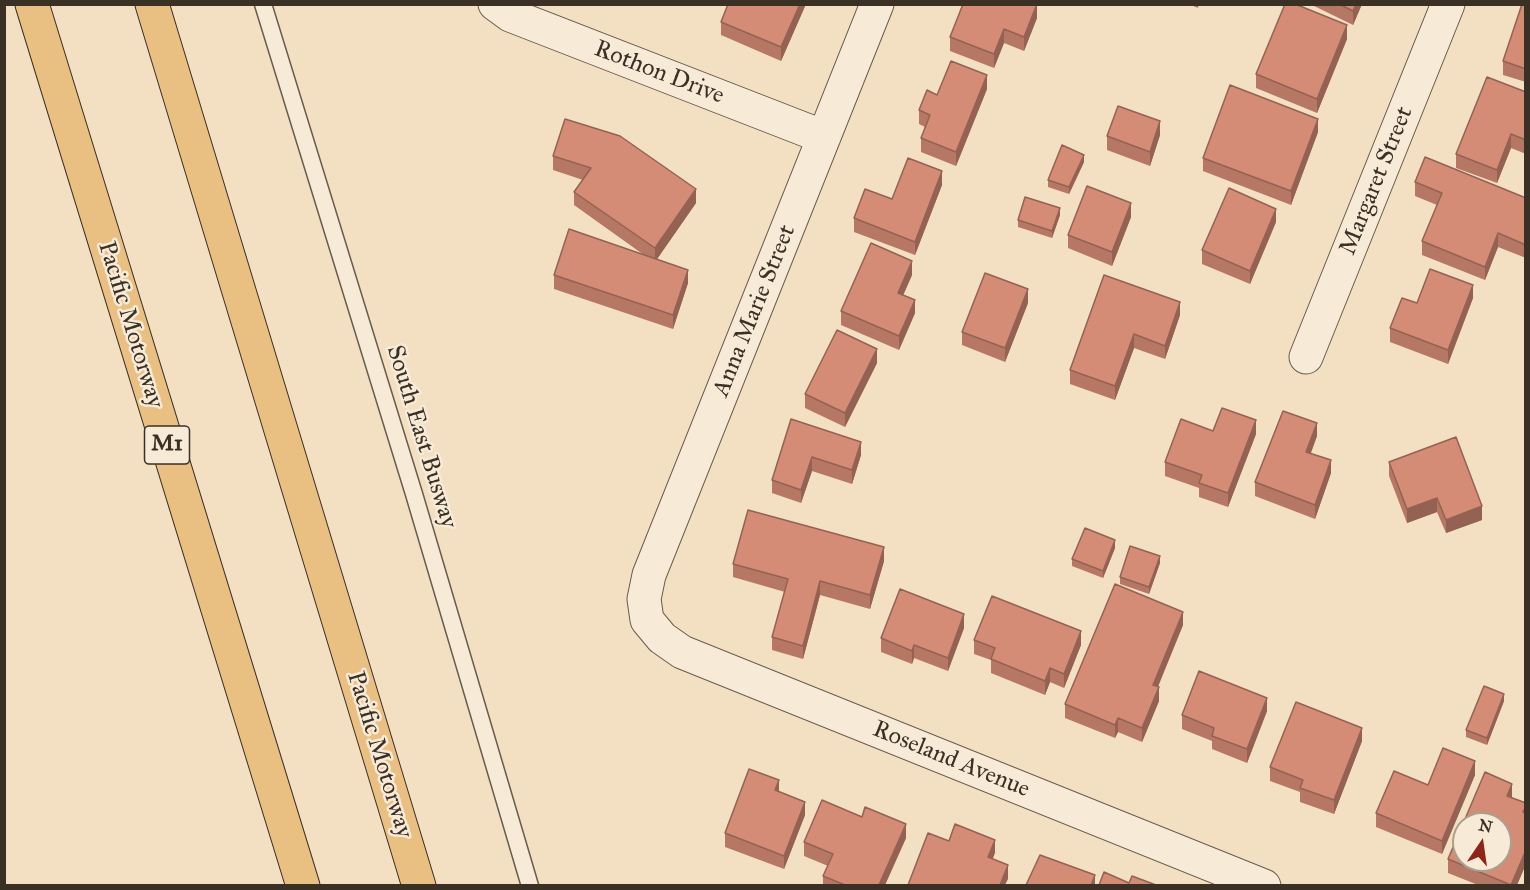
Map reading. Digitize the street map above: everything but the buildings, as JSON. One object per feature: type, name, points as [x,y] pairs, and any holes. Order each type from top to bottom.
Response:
[{"type":"highway","name":"Pacific Motorway","points":[[32,4],[303,885]]},
{"type":"highway","name":"Pacific Motorway","points":[[152,4],[419,885]]},
{"type":"street","name":"Rothon Drive","points":[[495,4],[510,15],[825,138]]},
{"type":"street","name":"Anna Marie Street","points":[[647,620],[644,599],[649,575],[877,4]]},
{"type":"street","name":"Margaret Street","points":[[1306,357],[1448,4]]},
{"type":"street","name":"Roseland Avenue","points":[[647,620],[662,638],[682,652],[1264,885]]},
{"type":"lane","name":"South East Busway","points":[[262,4],[414,494],[530,885]]}]
